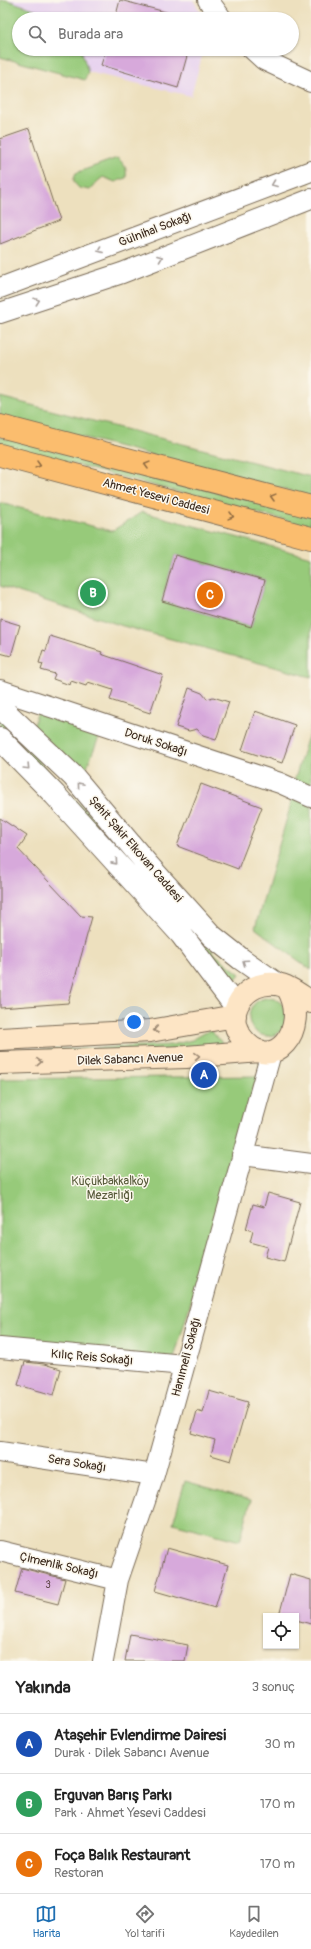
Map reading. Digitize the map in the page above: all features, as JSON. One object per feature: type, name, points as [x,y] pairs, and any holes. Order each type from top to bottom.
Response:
[{"type":"main road","points":[[0,426],[311,507]]},
{"type":"main road","name":"Ahmet Yesevi Caddesi","points":[[0,454],[311,538]]},
{"type":"main road","points":[[283,986],[297,996],[303,1007],[305,1018],[303,1030],[296,1041],[280,1051],[250,1046],[241,1038],[236,1027],[236,1011],[244,994],[254,987],[265,984],[283,986],[311,1002]]},
{"type":"main road","points":[[0,1038],[150,1031],[236,1011]]},
{"type":"main road","name":"Dilek Sabancı Avenue","points":[[0,1064],[280,1051]]},
{"type":"street","points":[[208,0],[217,12]]},
{"type":"street","points":[[260,56],[264,60],[311,82]]},
{"type":"street","name":"Gülnihal Sokağı","points":[[0,288],[311,171]]},
{"type":"street","points":[[0,313],[122,272],[311,199]]},
{"type":"street","name":"Doruk Sokağı","points":[[0,690],[280,783],[311,797]]},
{"type":"street","name":"Şehit Şakir Elkovan Caddesi","points":[[0,707],[73,776],[147,864],[212,936],[241,959],[283,986]]},
{"type":"street","name":"Şehit Şakir Elkovan Caddesi","points":[[0,739],[55,795],[181,934],[236,1011]]},
{"type":"street","name":"Hanımeli Sokağı","points":[[103,1661],[118,1580],[154,1475],[242,1155],[280,1051]]},
{"type":"street","points":[[242,1155],[311,1164]]},
{"type":"street","name":"Kılıç Reis Sokağı","points":[[0,1348],[184,1365]]},
{"type":"street","name":"Sera Sokağı","points":[[0,1452],[154,1475]]},
{"type":"street","name":"Çimenlik Sokağı","points":[[0,1551],[118,1580]]},
{"type":"shaded area","points":[[7,0],[193,0],[201,12],[43,12]]},
{"type":"shaded area","points":[[83,56],[202,56],[191,96],[88,72]]},
{"type":"green space","points":[[0,0],[7,0],[43,12],[12,12],[12,56],[83,56],[88,72],[85,80],[0,57]]},
{"type":"green space","points":[[117,158],[125,166],[126,178],[115,182],[103,177],[90,190],[79,188],[75,183],[74,178],[76,173]]},
{"type":"green space","points":[[0,397],[311,477],[311,496],[0,416]]},
{"type":"green space","points":[[0,437],[311,515],[311,527],[0,445]]},
{"type":"green space","points":[[0,503],[112,531],[142,512],[311,557],[311,677],[123,626],[0,586]],"holes":[[[175,555],[265,580],[251,627],[162,601]]]},
{"type":"green space","points":[[39,708],[102,730],[83,776],[33,726]]},
{"type":"green space","points":[[0,718],[68,793],[104,827],[156,890],[217,956],[240,974],[232,984],[190,934],[0,726]]},
{"type":"green space","points":[[311,726],[311,789],[294,782]]},
{"type":"green space","points":[[293,797],[311,804],[311,970],[255,928]]},
{"type":"green space","points":[[264,998],[272,998],[282,1003],[286,1010],[286,1024],[282,1031],[272,1036],[264,1036],[254,1031],[252,1028],[249,1021],[249,1013],[254,1003],[257,1001]]},
{"type":"green space","points":[[210,1030],[228,1049],[0,1056],[0,1051],[172,1045],[192,1040]]},
{"type":"green space","name":"Küçükbakkalköy Mezarlığı","points":[[258,1076],[172,1365],[0,1343],[0,1079]]},
{"type":"green space","points":[[185,1481],[251,1500],[240,1541],[173,1523]]},
{"type":"building","points":[[120,0],[166,12],[117,12]]},
{"type":"building","points":[[104,56],[187,56],[178,88],[101,65]]},
{"type":"building","points":[[29,129],[59,221],[0,244],[0,139]]},
{"type":"building","points":[[175,555],[265,580],[251,627],[162,601]]},
{"type":"building","points":[[0,619],[20,625],[11,656],[0,653]]},
{"type":"building","points":[[50,636],[102,652],[101,654],[163,675],[150,713],[110,700],[113,690],[88,682],[86,686],[71,681],[70,685],[53,679],[55,674],[41,670],[43,664],[39,663],[43,650],[46,651]]},
{"type":"building","points":[[189,688],[202,693],[207,699],[213,697],[229,702],[216,740],[203,736],[197,729],[189,731],[176,727]]},
{"type":"building","points":[[255,711],[295,725],[282,763],[242,750]]},
{"type":"building","points":[[201,784],[262,807],[238,869],[177,846]]},
{"type":"building","points":[[0,818],[27,836],[18,849],[81,916],[92,917],[68,1003],[0,1008]]},
{"type":"building","points":[[268,1193],[300,1202],[284,1262],[265,1257],[268,1247],[250,1242],[253,1231],[246,1229],[253,1204],[264,1207]]},
{"type":"building","points":[[25,1362],[44,1364],[61,1369],[54,1395],[18,1385]]},
{"type":"building","points":[[209,1391],[248,1402],[231,1461],[211,1455],[215,1440],[191,1433],[197,1411],[203,1413]]},
{"type":"building","points":[[167,1548],[228,1565],[215,1608],[155,1591]]},
{"type":"building","points":[[22,1568],[65,1579],[58,1604],[15,1593]]},
{"type":"building","points":[[290,1574],[311,1580],[311,1624],[299,1621],[299,1613],[280,1613]]},
{"type":"building","points":[[130,1634],[188,1645],[185,1661],[125,1661]]},
{"type":"place","name":"Erguvan Barış Parkı","points":[[93,593]]},
{"type":"place","name":"Foça Balık Restaurant","points":[[210,595]]},
{"type":"place","name":"Ataşehir Evlendirme Dairesi","points":[[204,1075]]}]
